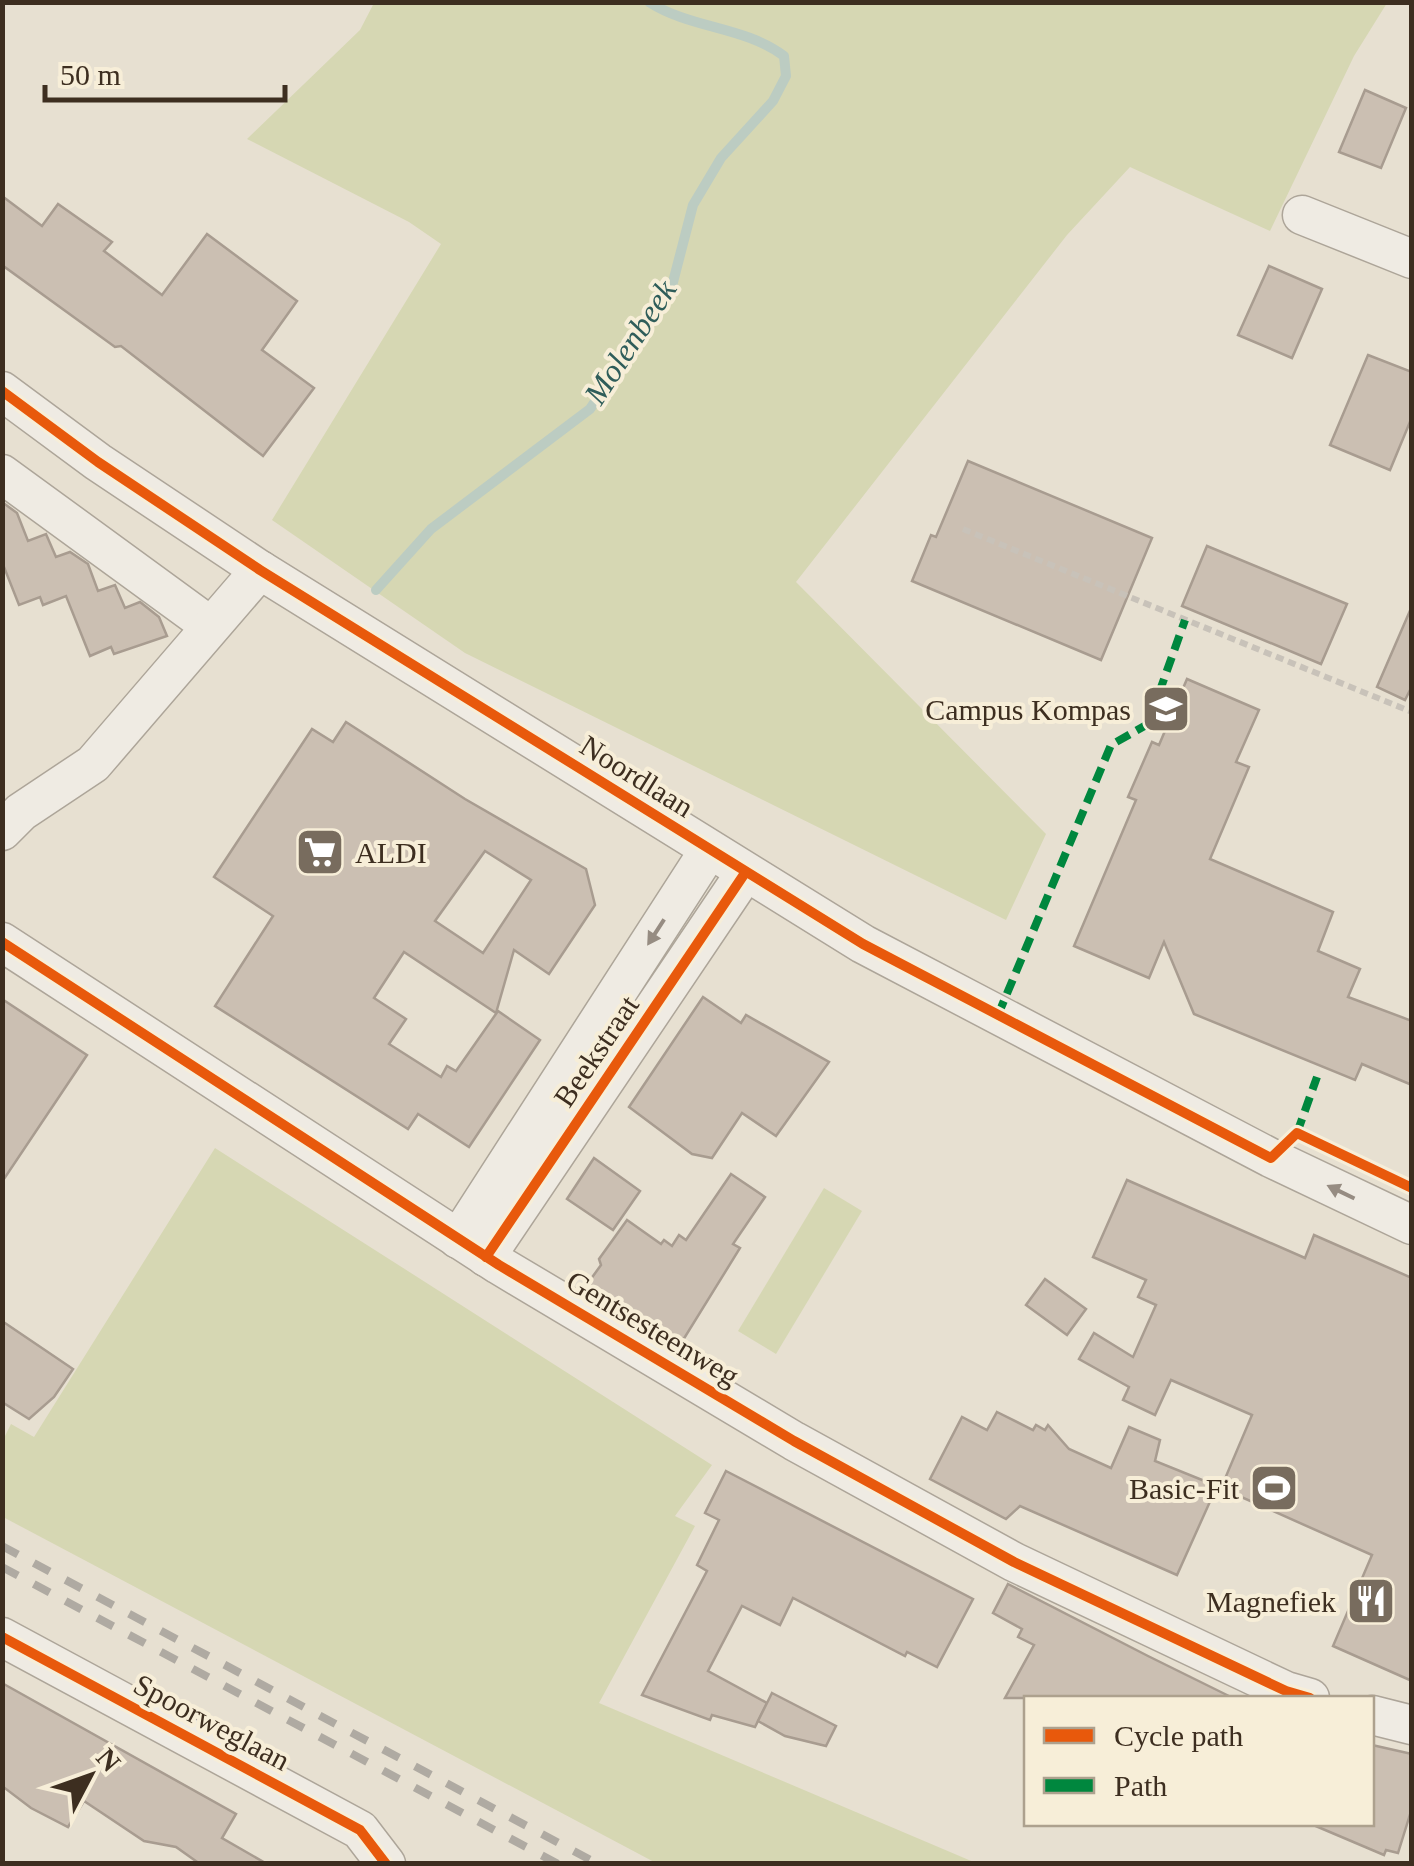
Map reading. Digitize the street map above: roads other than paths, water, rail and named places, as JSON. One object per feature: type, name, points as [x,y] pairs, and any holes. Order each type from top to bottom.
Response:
[{"type":"street","points":[[1302,215],[1412,258]]},
{"type":"street","name":"Noordlaan","points":[[2,391],[98,462],[260,570],[880,953],[1272,1158],[1412,1225]]},
{"type":"street","points":[[2,474],[209,625]]},
{"type":"street","points":[[2,831],[22,812],[92,764],[260,570]]},
{"type":"street","name":"Beekstraat","points":[[472,1248],[709,850]]},
{"type":"street","name":"Beekstraat","points":[[472,1248],[745,873]]},
{"type":"street","name":"Gentsesteenweg","points":[[2,942],[472,1248],[794,1441],[1014,1562],[1286,1692],[1302,1696]]},
{"type":"street","name":"Spoorweglaan","points":[[2,1638],[360,1830],[386,1864]]},
{"type":"street","points":[[1374,1715],[1412,1725]]},
{"type":"waterway","name":"Molenbeek","points":[[376,590],[431,529],[590,409],[672,286],[693,205],[721,158],[773,101],[786,76],[784,56],[768,46],[682,18],[649,2]]},
{"type":"railway","points":[[2,1546],[598,1864]]},
{"type":"railway","points":[[2,1567],[558,1864]]},
{"type":"place","name":"Campus Kompas","points":[[1166,709]]},
{"type":"place","name":"ALDI","points":[[320,852]]},
{"type":"place","name":"Basic-Fit","points":[[1274,1488]]},
{"type":"place","name":"Magnefiek","points":[[1371,1601]]}]
